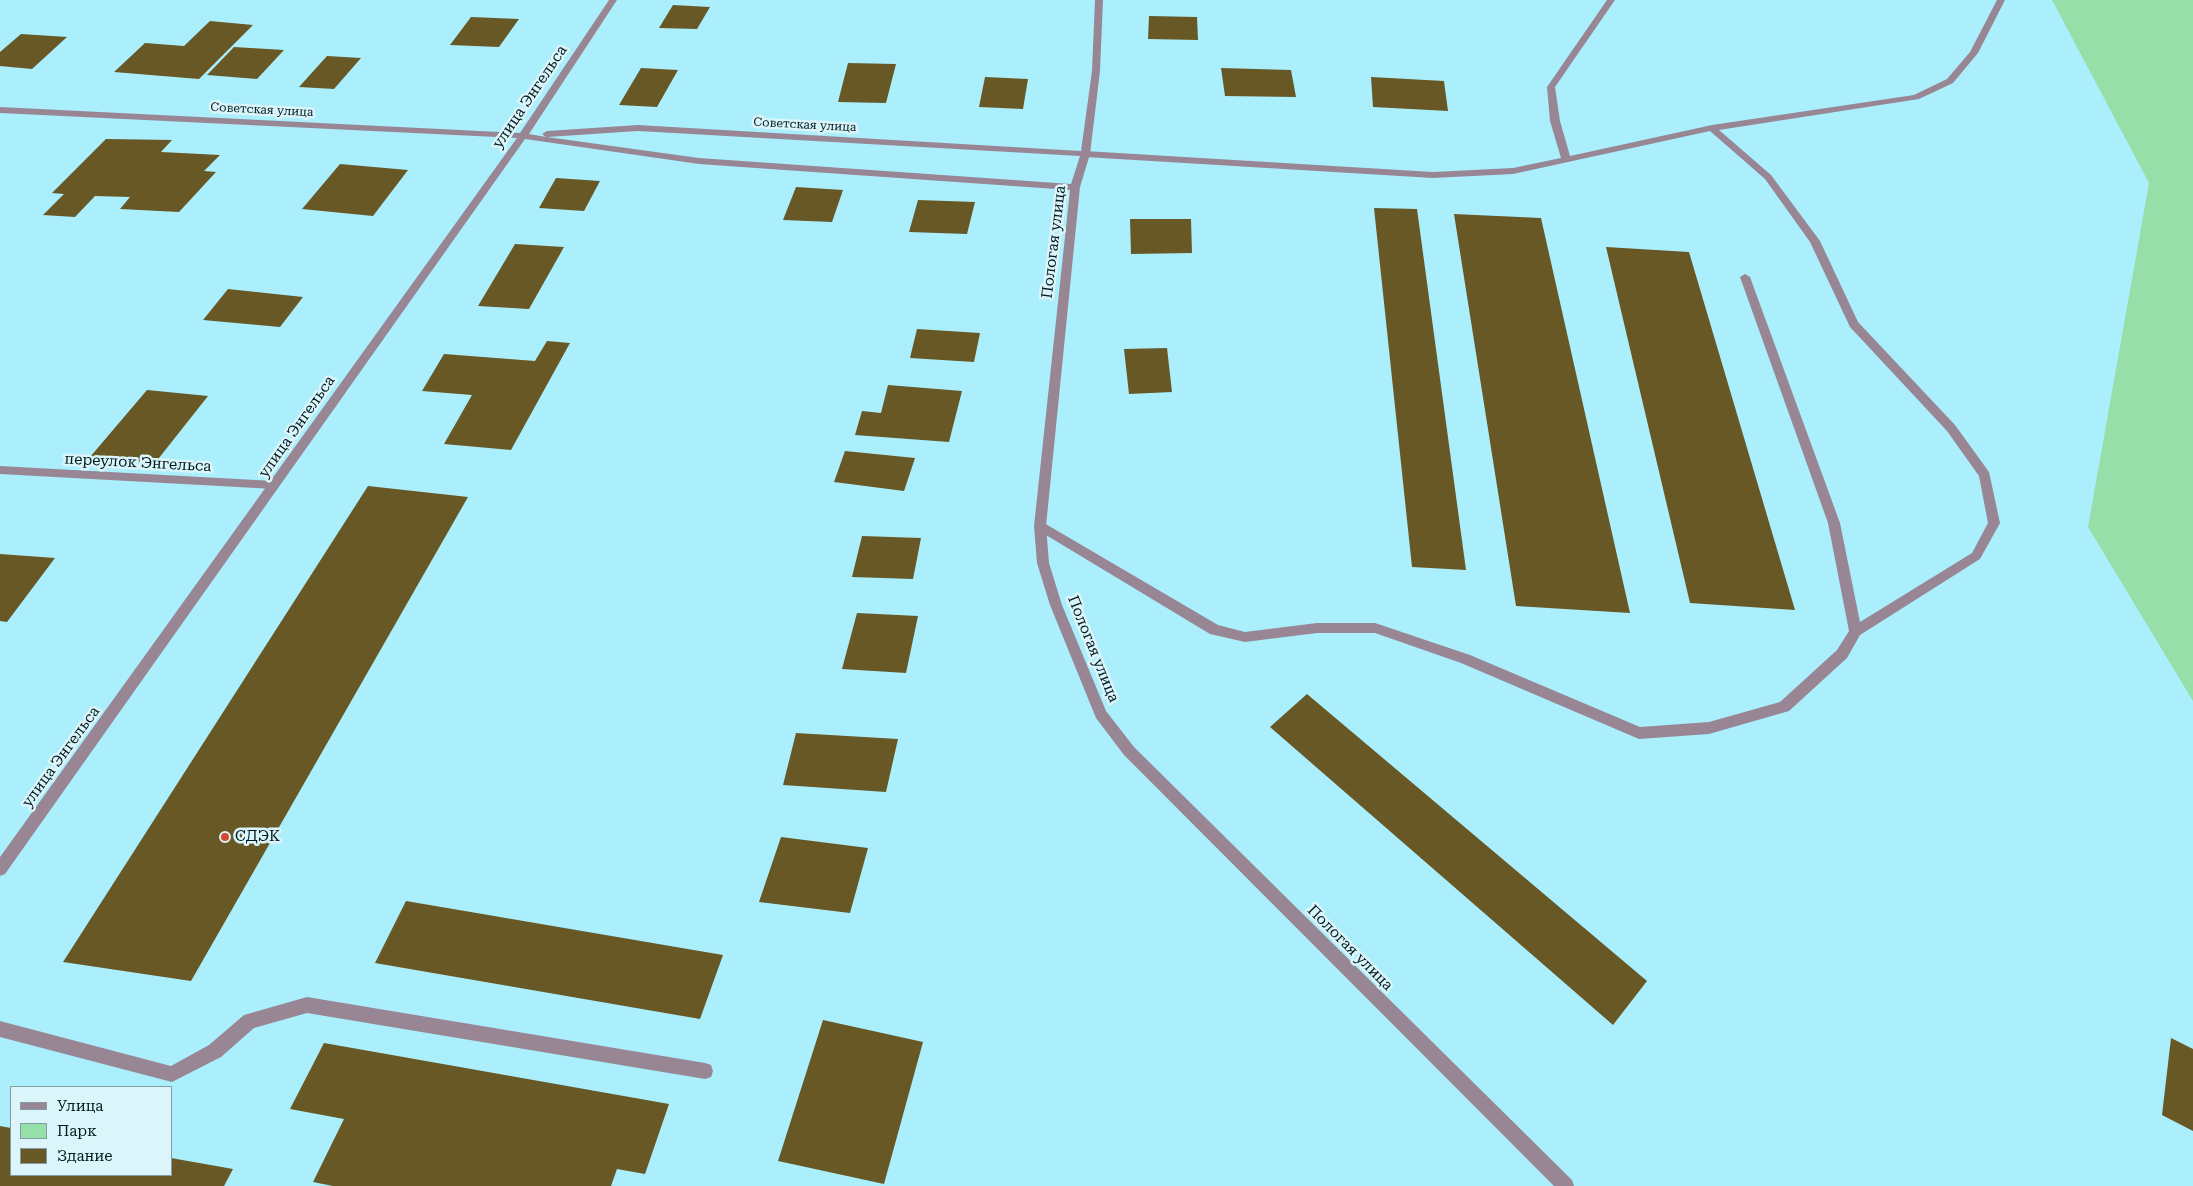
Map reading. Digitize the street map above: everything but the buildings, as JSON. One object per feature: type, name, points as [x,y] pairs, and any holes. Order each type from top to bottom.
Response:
[{"type":"street","name":"улица Энгельса","points":[[0,869],[522,136],[613,0]]},
{"type":"street","name":"Пологая улица","points":[[1099,0],[1096,71],[1085,154],[1075,188],[1040,526],[1043,563],[1056,605],[1101,714],[1129,751],[1566,1186]]},
{"type":"street","points":[[1566,158],[1555,121],[1551,87],[1611,0]]},
{"type":"street","name":"Советская улица","points":[[522,136],[638,128],[1433,176],[1513,171],[1566,158],[1712,128],[1916,97],[1950,81],[1974,53],[2001,0]]},
{"type":"street","name":"Советская улица","points":[[0,110],[522,136],[699,161],[1075,188]]},
{"type":"street","points":[[1040,526],[1215,630],[1245,637],[1317,628],[1374,628],[1465,659],[1639,733],[1709,728],[1784,707],[1842,654],[1856,631],[1976,556],[1994,523],[1985,475],[1951,428],[1854,324],[1815,241],[1768,177],[1712,128]]},
{"type":"street","points":[[1745,277],[1834,523],[1856,631]]},
{"type":"street","name":"переулок Энгельса","points":[[0,470],[274,485]]},
{"type":"street","points":[[0,1028],[172,1074],[215,1051],[250,1021],[306,1005],[705,1071]]},
{"type":"green space","points":[[2052,0],[2193,0],[2193,701],[2088,527],[2149,183]]},
{"type":"place","name":"СДЭК","points":[[225,837]]}]
